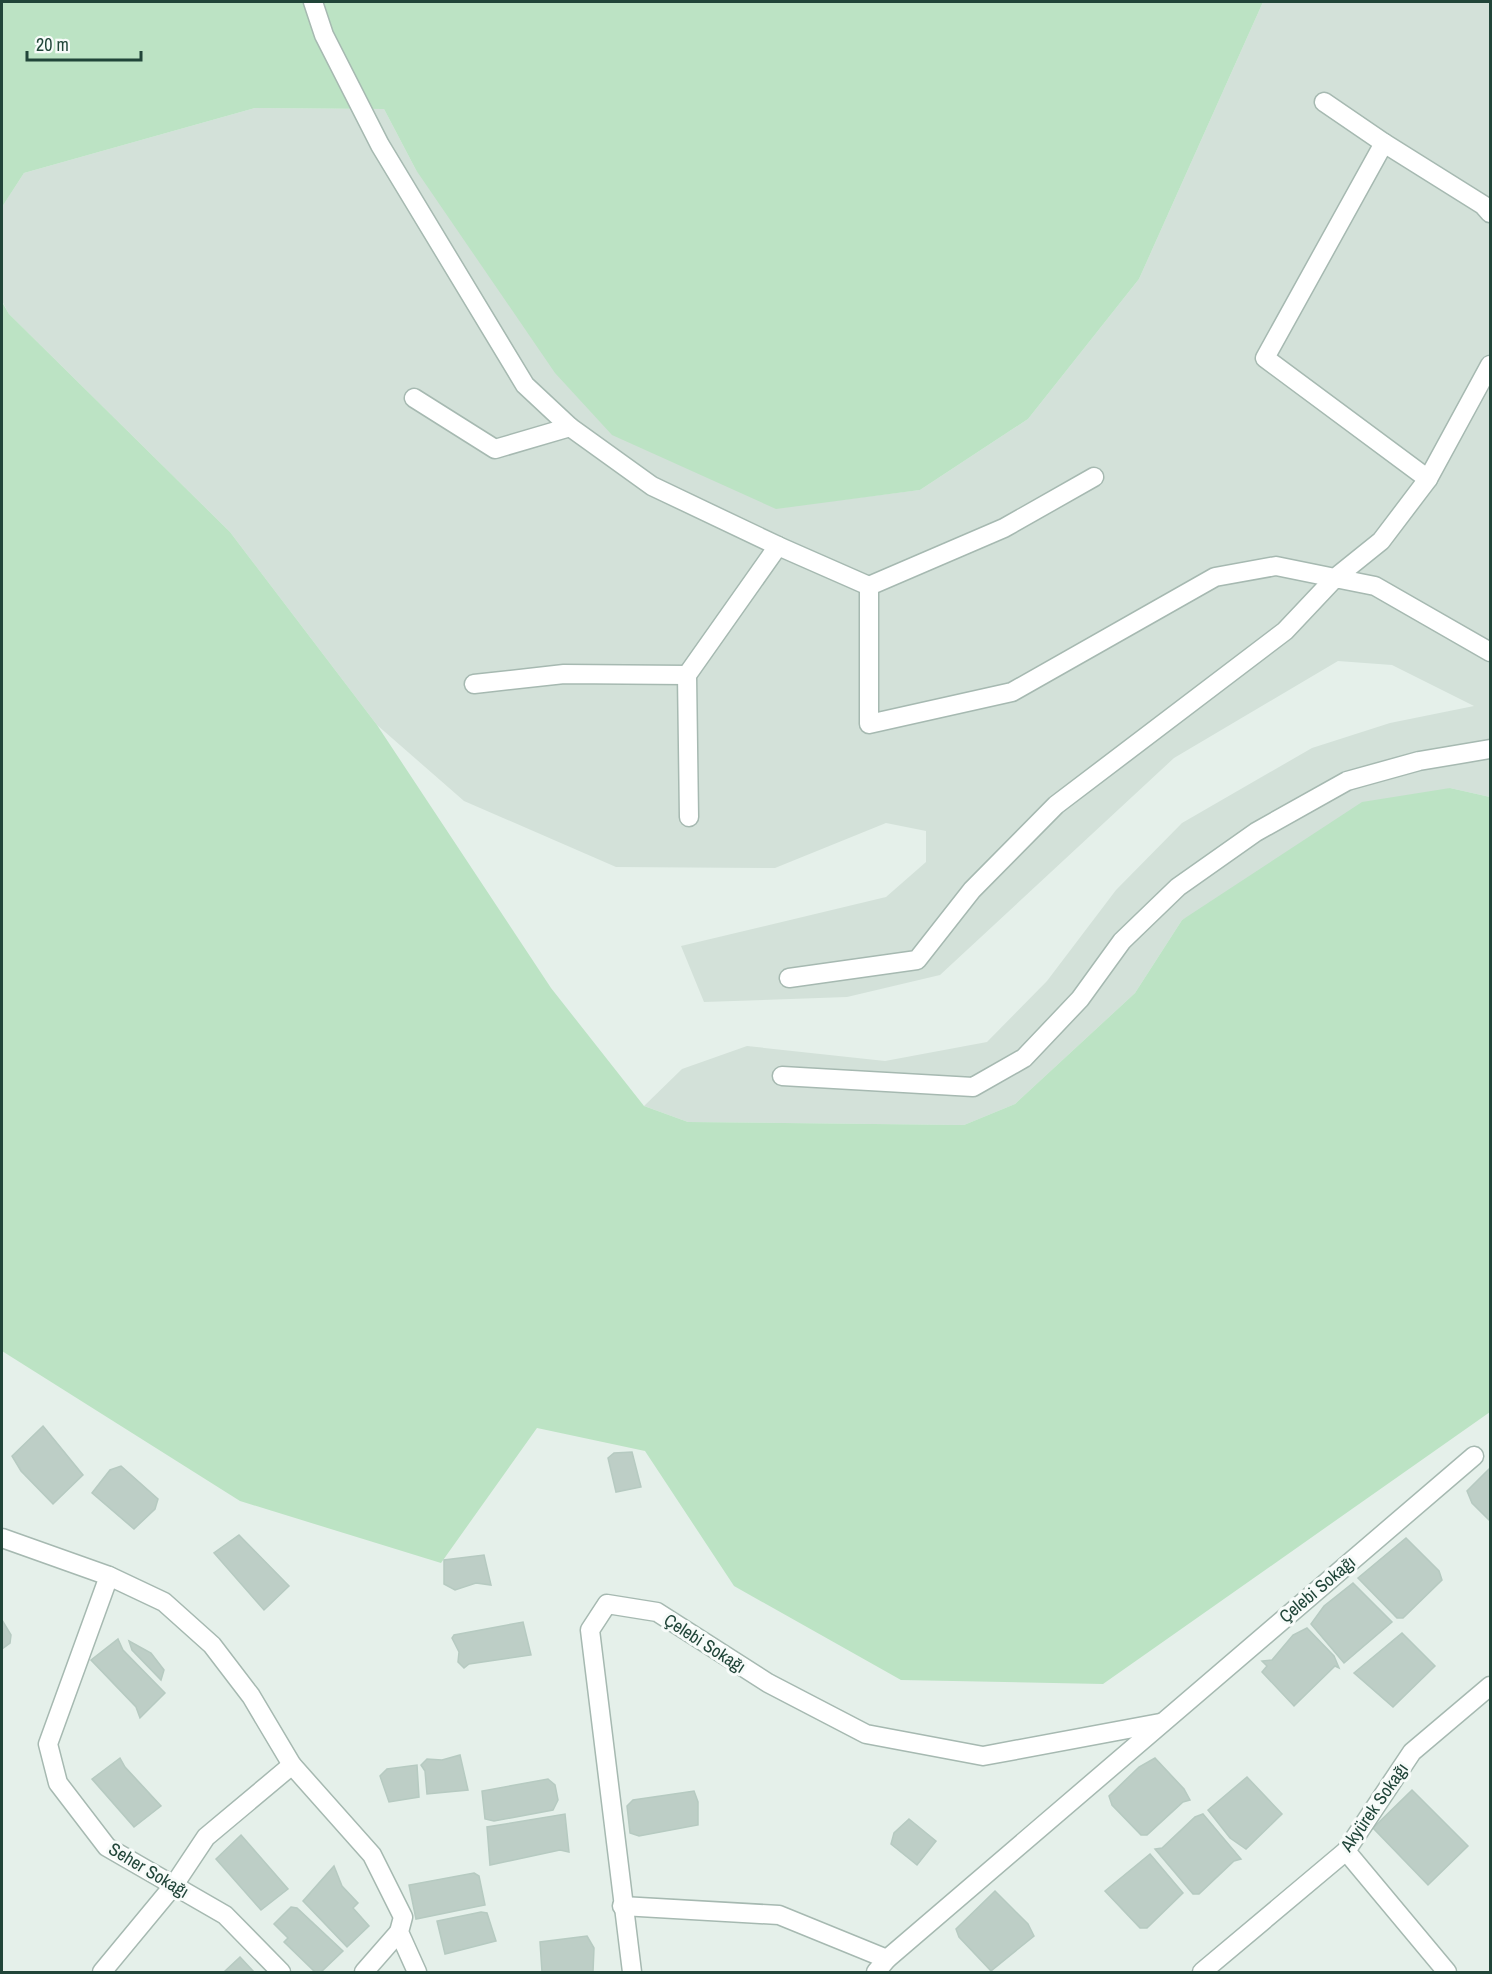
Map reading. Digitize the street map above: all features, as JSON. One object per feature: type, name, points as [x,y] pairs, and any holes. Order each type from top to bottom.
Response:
[{"type":"street","points":[[313,2],[324,35],[380,145],[525,385],[570,427],[652,486],[869,586],[1004,528],[1094,477]]},
{"type":"street","points":[[1324,102],[1483,205],[1491,213]]},
{"type":"street","points":[[1384,143],[1265,358],[1428,479]]},
{"type":"street","points":[[789,978],[917,960],[972,890],[1056,805],[1285,632],[1335,578],[1381,542],[1428,479],[1491,365]]},
{"type":"street","points":[[414,398],[495,449],[570,427]]},
{"type":"street","points":[[689,817],[687,675],[778,546]]},
{"type":"street","points":[[869,586],[869,724],[1012,692],[1215,578],[1276,566],[1375,586],[1491,652]]},
{"type":"street","points":[[474,684],[564,674],[687,675]]},
{"type":"street","points":[[782,1076],[973,1087],[1024,1058],[1080,999],[1122,941],[1178,886],[1256,832],[1347,781],[1419,761],[1491,749]]},
{"type":"street","name":"Çelebi Sokağı","points":[[881,1966],[1160,1723],[1474,1456]]},
{"type":"street","points":[[2,1538],[109,1576],[164,1602],[212,1645],[251,1696],[292,1766],[372,1855],[403,1917],[399,1932],[364,1972]]},
{"type":"street","name":"Seher Sokağı","points":[[109,1576],[48,1744],[58,1783],[107,1847],[225,1915],[281,1972]]},
{"type":"street","name":"Çelebi Sokağı","points":[[632,1972],[622,1906],[590,1630],[607,1604],[657,1612],[768,1683],[866,1734],[983,1756],[1160,1723]]},
{"type":"street","name":"Akyürek Sokağı","points":[[1202,1972],[1346,1851],[1412,1752],[1491,1686]]},
{"type":"street","points":[[102,1972],[174,1885],[206,1837],[292,1766]]},
{"type":"street","points":[[1346,1851],[1447,1972]]},
{"type":"street","points":[[622,1906],[779,1915],[881,1966]]},
{"type":"street","points":[[399,1932],[417,1972]]},
{"type":"shaded area","points":[[1263,2],[1490,2],[1490,797],[1450,788],[1182,920],[1135,993],[1015,1104],[964,1125],[688,1122],[644,1106],[682,1069],[747,1046],[885,1061],[987,1042],[1047,981],[1116,890],[1182,823],[1312,748],[1390,723],[1474,706],[1392,665],[1338,661],[1174,758],[940,975],[847,997],[704,1002],[681,946],[886,897],[926,862],[926,831],[886,823],[775,868],[616,867],[464,801],[377,725],[230,532],[9,314],[2,301],[2,207],[24,173],[255,108],[384,109],[416,170],[776,508],[920,490],[1028,419],[1139,279]]},
{"type":"green space","points":[[2,2],[1263,2],[1139,279],[1028,419],[920,490],[776,509],[612,435],[555,373],[416,170],[384,109],[255,108],[24,173],[2,207]]},
{"type":"green space","points":[[2,302],[9,314],[230,532],[377,725],[551,988],[644,1106],[688,1122],[964,1125],[1015,1104],[1135,993],[1182,920],[1362,802],[1450,788],[1490,797],[1490,1412],[1103,1684],[901,1680],[734,1586],[645,1451],[537,1428],[441,1563],[240,1501],[2,1351]]},
{"type":"building","points":[[43,1426],[83,1475],[53,1504],[21,1471],[12,1456]]},
{"type":"building","points":[[632,1452],[641,1487],[616,1492],[608,1458],[614,1453]]},
{"type":"building","points":[[121,1466],[158,1499],[155,1509],[134,1529],[92,1493],[110,1470]]},
{"type":"building","points":[[1490,1468],[1490,1521],[1472,1503],[1467,1491]]},
{"type":"building","points":[[239,1535],[289,1586],[264,1610],[214,1553]]},
{"type":"building","points":[[1406,1538],[1439,1571],[1442,1580],[1403,1618],[1397,1618],[1358,1578]]},
{"type":"building","points":[[484,1555],[491,1585],[476,1583],[455,1590],[444,1584],[444,1560]]},
{"type":"building","points":[[1353,1583],[1392,1622],[1344,1663],[1311,1624],[1324,1606]]},
{"type":"building","points":[[2,1620],[11,1635],[10,1643],[2,1649]]},
{"type":"building","points":[[523,1622],[531,1655],[469,1664],[464,1668],[458,1662],[459,1652],[452,1638],[454,1635]]},
{"type":"building","points":[[1307,1628],[1334,1656],[1339,1668],[1335,1666],[1294,1706],[1262,1672],[1267,1666],[1262,1661],[1272,1660],[1293,1635]]},
{"type":"building","points":[[1402,1633],[1435,1666],[1393,1707],[1354,1673]]},
{"type":"building","points":[[118,1639],[123,1650],[165,1693],[140,1718],[136,1707],[91,1660]]},
{"type":"building","points":[[129,1641],[151,1653],[164,1670],[161,1680],[132,1650]]},
{"type":"building","points":[[460,1755],[468,1790],[427,1794],[425,1771],[421,1765],[427,1759],[442,1760]]},
{"type":"building","points":[[120,1758],[125,1767],[161,1806],[134,1827],[92,1779]]},
{"type":"building","points":[[1155,1758],[1184,1789],[1190,1800],[1183,1802],[1147,1835],[1141,1835],[1112,1805],[1109,1796],[1139,1767]]},
{"type":"building","points":[[417,1765],[419,1797],[389,1802],[380,1776],[387,1769]]},
{"type":"building","points":[[1247,1777],[1282,1814],[1246,1849],[1230,1838],[1208,1810]]},
{"type":"building","points":[[548,1779],[555,1785],[558,1800],[553,1810],[494,1821],[485,1819],[482,1791]]},
{"type":"building","points":[[1412,1790],[1468,1846],[1428,1885],[1373,1828]]},
{"type":"building","points":[[694,1791],[698,1802],[698,1825],[639,1836],[630,1833],[627,1806],[633,1800]]},
{"type":"building","points":[[565,1814],[569,1852],[560,1850],[490,1865],[487,1827]]},
{"type":"building","points":[[1203,1814],[1241,1859],[1234,1861],[1199,1894],[1193,1894],[1155,1849],[1162,1848],[1195,1817]]},
{"type":"building","points":[[909,1819],[936,1841],[917,1865],[891,1844],[894,1833]]},
{"type":"building","points":[[241,1835],[288,1889],[261,1910],[216,1859]]},
{"type":"building","points":[[1150,1854],[1183,1893],[1147,1928],[1140,1928],[1105,1891]]},
{"type":"building","points":[[334,1866],[342,1886],[358,1903],[353,1908],[369,1926],[347,1947],[303,1901]]},
{"type":"building","points":[[474,1873],[479,1876],[485,1905],[416,1919],[409,1885]]},
{"type":"building","points":[[995,1891],[1028,1924],[1034,1936],[991,1971],[959,1937],[956,1929]]},
{"type":"building","points":[[291,1907],[297,1908],[343,1951],[321,1972],[315,1972],[284,1942],[288,1938],[274,1924]]},
{"type":"building","points":[[481,1912],[487,1913],[496,1941],[445,1954],[437,1921]]},
{"type":"building","points":[[587,1936],[594,1948],[593,1972],[542,1972],[540,1942]]},
{"type":"building","points":[[240,1957],[254,1972],[224,1972]]}]
